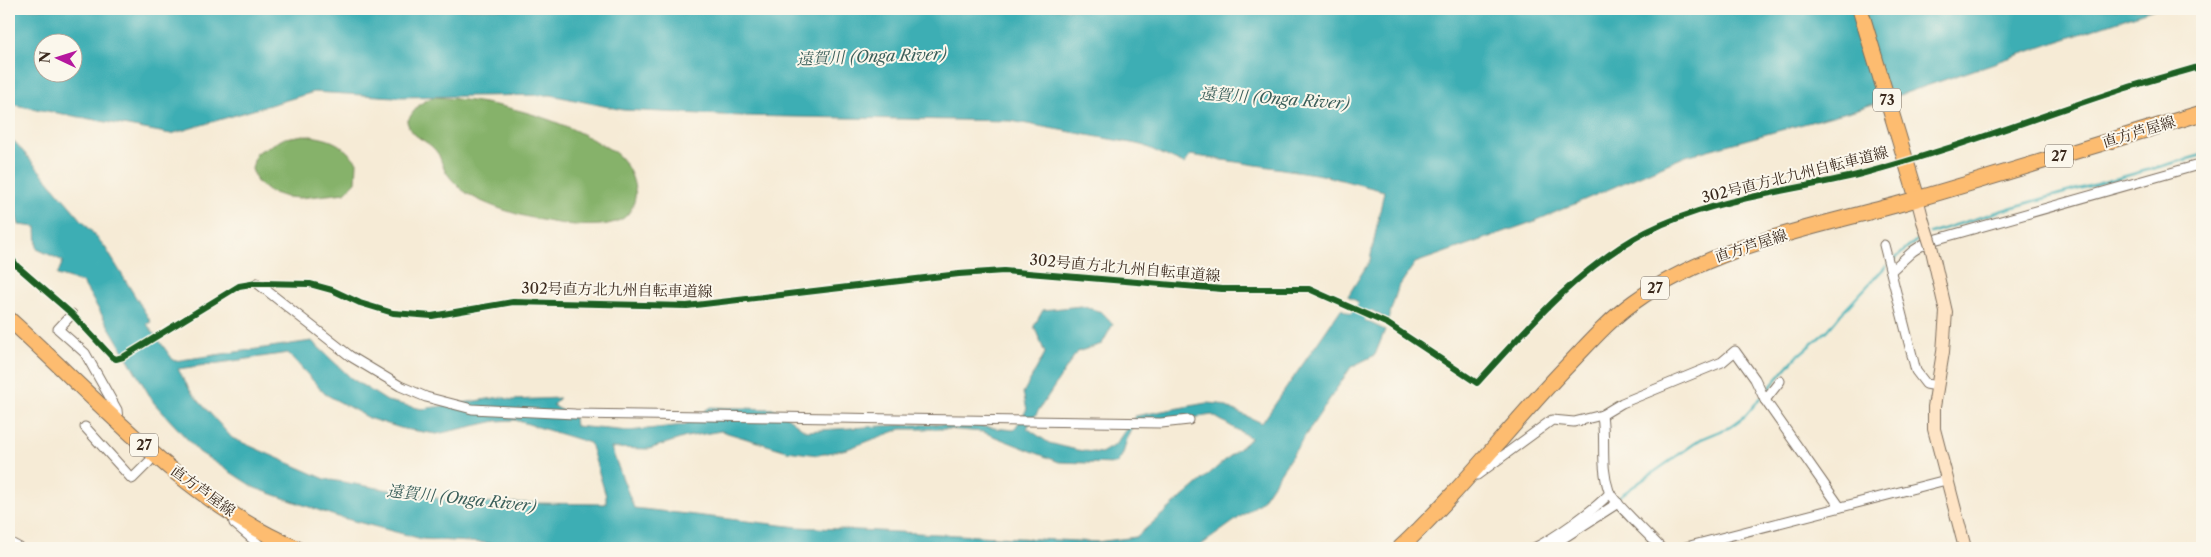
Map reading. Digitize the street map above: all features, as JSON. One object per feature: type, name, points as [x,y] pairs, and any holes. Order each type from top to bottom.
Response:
[{"type":"main road","name":"73","points":[[1860,9],[1916,194]]},
{"type":"main road","name":"直方芦屋線","points":[[1400,548],[1462,485],[1514,423],[1608,324],[1634,302],[1655,288],[1701,262],[1751,244],[1916,194],[2202,113]]},
{"type":"main road","name":"直方芦屋線","points":[[9,320],[158,458],[203,494],[260,531],[296,548]]},
{"type":"street","points":[[1891,271],[1913,251],[1927,242],[2202,164]]},
{"type":"street","points":[[1916,194],[1931,246],[1946,312],[1943,352],[1936,386],[1934,429],[1965,548]]},
{"type":"street","points":[[1884,245],[1916,371],[1926,384],[1936,386]]},
{"type":"street","points":[[258,283],[350,356],[400,386],[426,396],[472,409],[575,414],[1161,422],[1189,420]]},
{"type":"street","points":[[72,314],[58,329],[84,353],[117,410],[118,420]]},
{"type":"street","points":[[1462,485],[1552,420],[1574,422],[1602,415],[1622,403],[1722,362],[1735,351],[1755,379],[1763,396],[1840,506]]},
{"type":"street","points":[[1763,396],[1780,381]]},
{"type":"street","points":[[1602,415],[1605,437],[1602,450],[1614,498],[1661,548]]},
{"type":"street","points":[[85,428],[132,479],[149,462]]},
{"type":"street","points":[[1682,548],[1946,480]]},
{"type":"street","points":[[1534,548],[1582,516],[1614,498]]},
{"type":"street","points":[[1548,548],[1614,498]]},
{"type":"street","points":[[232,514],[234,523],[263,548]]},
{"type":"street","points":[[9,542],[20,548]]},
{"type":"green space","points":[[434,97],[477,102],[541,117],[562,125],[610,149],[617,154],[630,171],[635,189],[631,210],[622,219],[607,224],[587,226],[539,220],[492,206],[473,197],[451,179],[432,147],[409,128],[407,122],[418,106]]},
{"type":"green space","points":[[304,135],[334,142],[345,149],[357,162],[356,182],[345,193],[300,198],[286,197],[268,191],[257,182],[252,169],[256,153],[285,138]]},
{"type":"water","points":[[9,9],[2154,9],[1858,109],[1686,156],[1535,221],[1415,263],[1398,288],[1388,320],[1348,296],[1370,260],[1384,191],[1322,175],[1190,155],[1184,164],[1142,145],[1011,121],[741,116],[623,110],[551,95],[395,97],[314,92],[171,134],[9,104]]},
{"type":"water","points":[[9,139],[15,142],[105,247],[151,322],[147,324],[174,361],[312,341],[351,378],[387,401],[422,409],[501,397],[512,400],[560,398],[553,405],[574,418],[575,426],[629,431],[684,425],[710,407],[776,409],[806,431],[896,425],[955,424],[1014,430],[1027,409],[1023,393],[1045,353],[1034,326],[1043,310],[1081,306],[1102,312],[1113,324],[1102,344],[1077,352],[1027,428],[1049,443],[1077,450],[1101,453],[1115,445],[1135,416],[1206,403],[1220,404],[1262,423],[1341,309],[1385,330],[1375,355],[1351,367],[1261,502],[1197,548],[564,548],[422,539],[335,516],[255,488],[199,452],[154,403],[83,283],[57,275],[63,261],[37,249],[36,227],[19,225],[14,207],[9,206]],"holes":[[[288,353],[325,394],[371,419],[404,429],[437,434],[496,421],[515,420],[590,443],[606,496],[606,504],[460,502],[325,479],[232,438],[191,392],[178,369]],[[1212,415],[1251,438],[1136,537],[1097,542],[798,527],[634,508],[611,448],[649,449],[686,437],[721,431],[787,451],[818,455],[847,449],[901,429],[947,429],[983,432],[1059,462],[1116,464],[1122,455],[1133,427]]]},
{"type":"waterway","points":[[1930,233],[2013,207],[2202,155]]},
{"type":"waterway","points":[[1890,263],[1923,237]]},
{"type":"waterway","points":[[1617,498],[1701,439],[1730,427],[1745,416],[1795,358],[1828,330],[1886,266]]},
{"type":"waterway","name":"遠賀川 (Onga River)","points":[[1348,332],[1376,289]]},
{"type":"waterway","points":[[1598,511],[1612,501]]},
{"type":"cycle path","name":"302号直方北九州自転車道線","points":[[9,255],[17,266],[72,314],[116,359],[123,357],[239,286],[257,283],[310,284],[332,290],[360,303],[393,313],[432,316],[513,302],[687,306],[959,274],[1004,271],[1222,289],[1309,289],[1388,324],[1477,383],[1535,320],[1576,281],[1622,246],[1672,220],[1724,203],[1861,174],[1894,165],[2130,87],[2202,66]]}]
